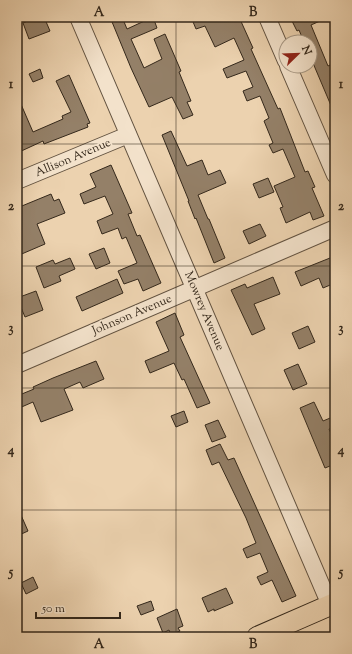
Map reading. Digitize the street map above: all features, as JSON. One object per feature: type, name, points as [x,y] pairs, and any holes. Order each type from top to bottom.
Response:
[{"type":"main road","points":[[257,637],[332,604]]},
{"type":"street","name":"Mowrey Avenue","points":[[78,17],[194,289],[332,604]]},
{"type":"street","points":[[267,17],[278,42]]},
{"type":"street","points":[[291,74],[335,175]]},
{"type":"street","name":"Allison Avenue","points":[[17,181],[128,135]]},
{"type":"street","name":"Johnson Avenue","points":[[17,365],[335,228]]},
{"type":"building","points":[[37,17],[44,17],[50,31],[29,39],[23,23]]},
{"type":"building","points":[[110,17],[122,17],[127,29],[153,17],[157,28],[131,39],[144,68],[162,59],[154,39],[165,34],[181,71],[179,72],[191,101],[187,102],[193,115],[183,119],[172,97],[149,107]]},
{"type":"building","points":[[191,17],[239,17],[253,48],[251,49],[278,109],[280,108],[305,172],[308,171],[315,187],[312,188],[324,216],[313,220],[310,212],[286,223],[280,208],[283,207],[274,186],[295,177],[283,149],[273,153],[269,145],[273,143],[264,121],[269,118],[260,96],[247,101],[243,91],[253,87],[246,71],[227,78],[223,69],[244,60],[234,38],[215,47],[205,26],[196,29]]},
{"type":"building","points":[[290,17],[329,17],[311,25],[315,34],[301,34],[299,30],[297,31]]},
{"type":"building","points":[[318,42],[328,66],[330,65],[335,76],[335,115],[318,74]]},
{"type":"building","points":[[40,69],[43,78],[33,82],[29,74]]},
{"type":"building","points":[[69,75],[90,123],[87,124],[88,127],[44,144],[43,141],[17,153],[17,95],[33,132],[63,119],[62,116],[71,112],[56,81]]},
{"type":"building","points":[[171,131],[187,166],[202,160],[208,175],[220,170],[226,183],[198,195],[225,258],[214,263],[162,135]]},
{"type":"building","points":[[111,165],[132,213],[128,214],[137,236],[140,235],[161,283],[143,291],[138,279],[124,284],[118,271],[137,263],[126,237],[122,239],[118,228],[102,234],[97,221],[113,214],[105,196],[84,204],[80,194],[96,187],[90,174]]},
{"type":"building","points":[[268,178],[274,192],[259,198],[253,184]]},
{"type":"building","points":[[51,194],[54,201],[59,199],[65,213],[37,224],[45,244],[17,256],[17,208]]},
{"type":"building","points":[[260,224],[266,236],[249,244],[243,231]]},
{"type":"building","points":[[104,248],[110,263],[96,269],[89,254]]},
{"type":"building","points":[[335,256],[335,283],[323,288],[319,278],[301,286],[295,272]]},
{"type":"building","points":[[70,258],[75,269],[59,276],[61,281],[44,288],[36,267],[53,260],[55,264]]},
{"type":"building","points":[[273,277],[280,294],[254,304],[265,329],[252,335],[231,290],[245,284],[247,288]]},
{"type":"building","points":[[117,279],[123,293],[82,311],[76,297]]},
{"type":"building","points":[[36,291],[43,310],[25,317],[17,298]]},
{"type":"building","points":[[175,313],[184,335],[180,337],[210,403],[197,408],[184,379],[182,380],[174,363],[150,373],[145,361],[169,351],[156,322]]},
{"type":"building","points":[[308,326],[315,342],[299,349],[292,333]]},
{"type":"building","points":[[96,361],[104,379],[83,388],[80,382],[64,389],[73,410],[41,422],[33,402],[17,409],[17,396],[34,389],[33,387],[53,378]]},
{"type":"building","points":[[298,364],[307,384],[293,390],[284,370]]},
{"type":"building","points":[[314,402],[323,421],[335,416],[335,427],[329,429],[335,443],[335,464],[325,468],[300,408]]},
{"type":"building","points":[[184,411],[188,422],[176,427],[171,416]]},
{"type":"building","points":[[218,420],[226,437],[212,442],[205,425]]},
{"type":"building","points":[[220,444],[228,460],[234,458],[296,596],[282,602],[272,580],[261,585],[257,577],[268,572],[260,553],[247,558],[243,549],[256,543],[246,518],[219,462],[212,465],[206,450]]},
{"type":"building","points":[[17,506],[28,531],[17,536]]},
{"type":"building","points":[[33,577],[38,588],[26,594],[21,583]]},
{"type":"building","points":[[226,588],[233,603],[208,612],[202,598]]},
{"type":"building","points":[[151,601],[154,610],[141,615],[137,606]]},
{"type":"building","points":[[177,609],[183,626],[178,628],[180,631],[171,635],[169,630],[163,633],[157,618]]}]
